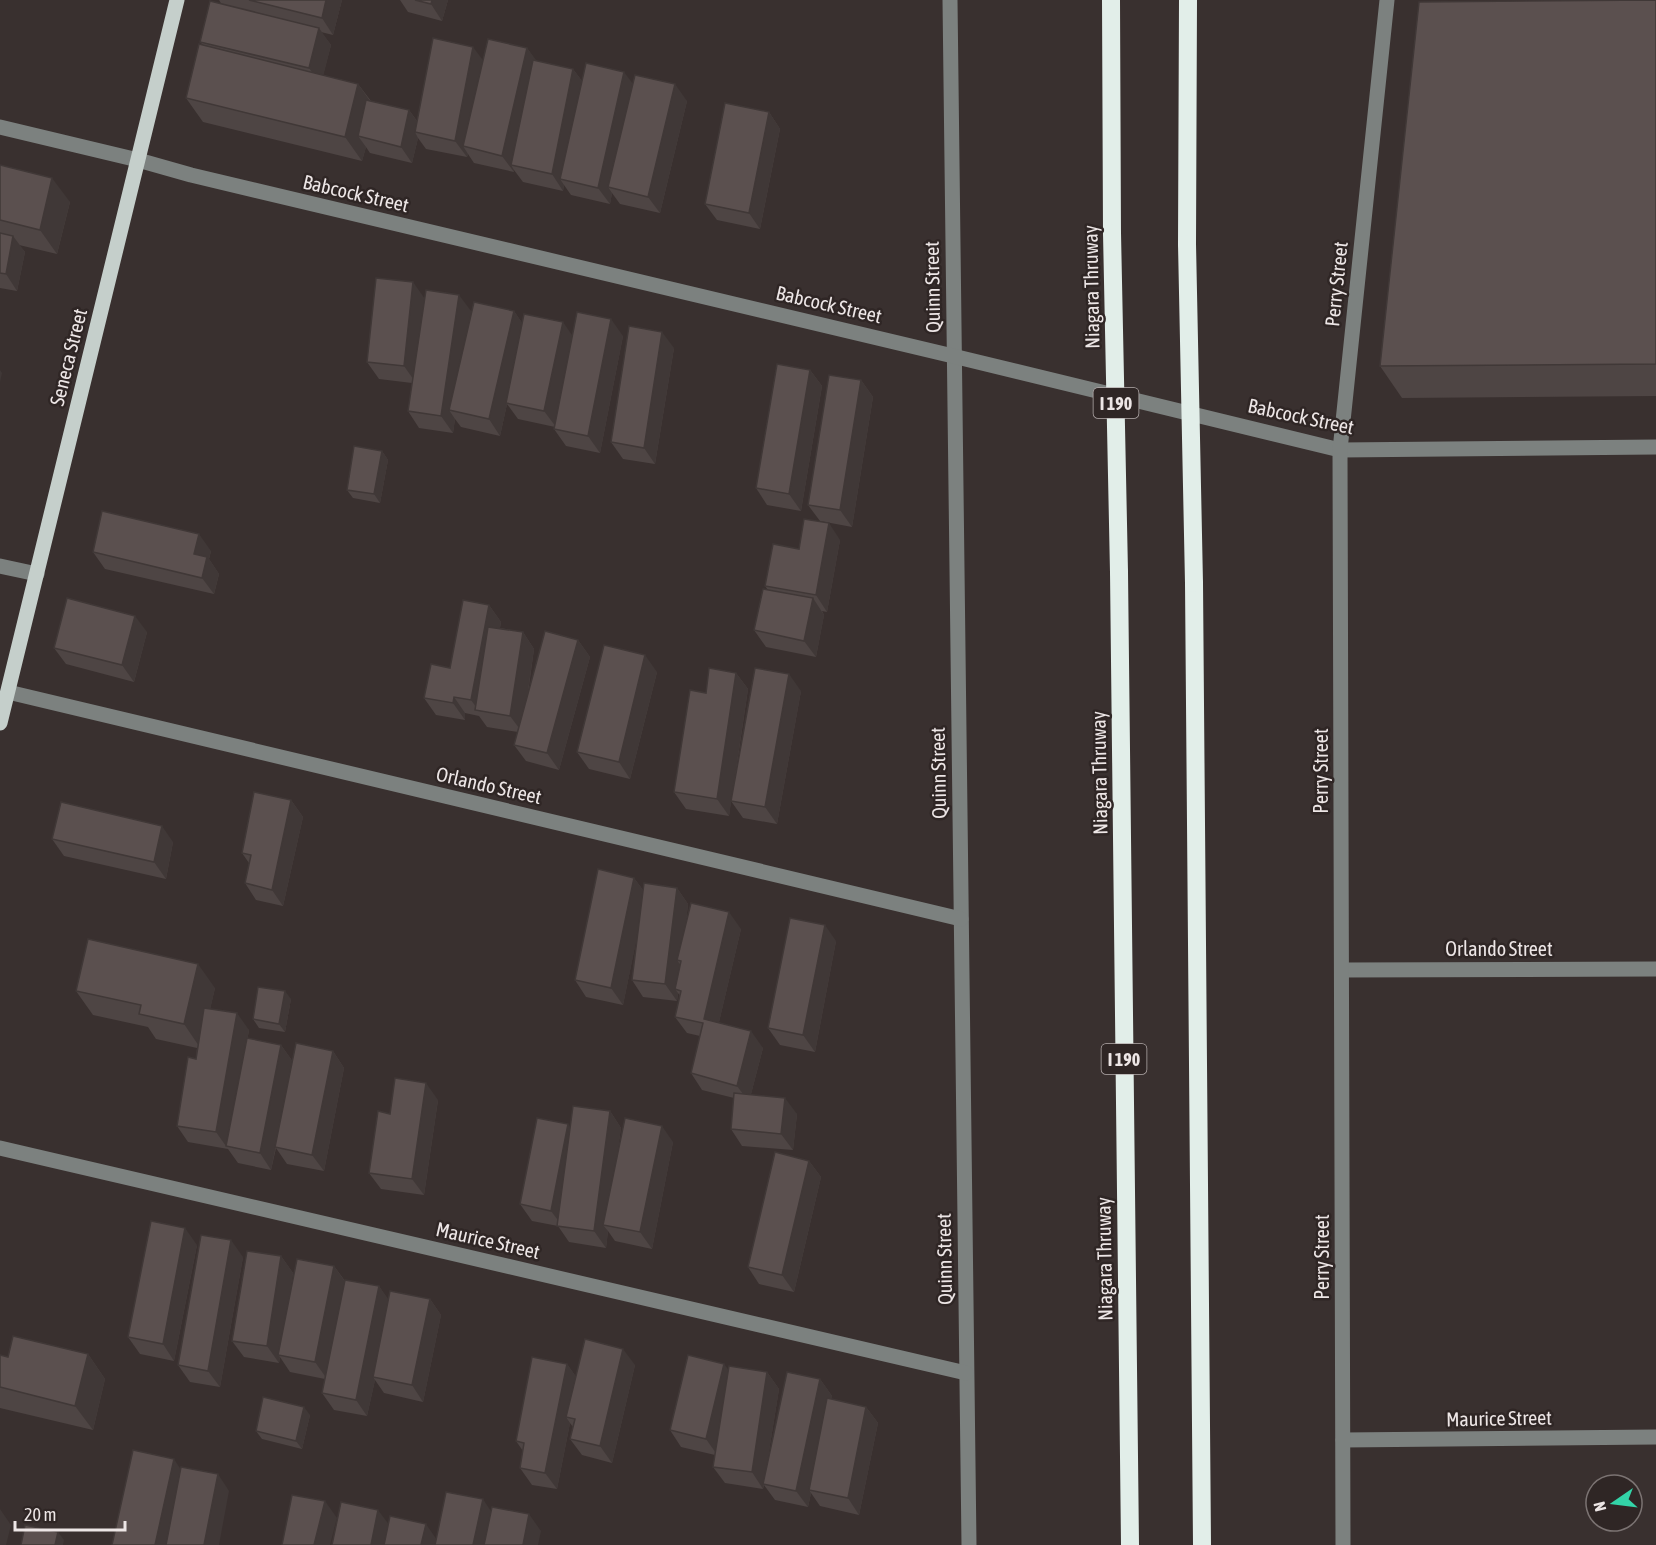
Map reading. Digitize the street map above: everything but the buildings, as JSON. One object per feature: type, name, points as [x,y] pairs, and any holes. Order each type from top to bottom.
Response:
[{"type":"highway","name":"Niagara Thruway","points":[[1111,0],[1112,233],[1119,572],[1130,1545]]},
{"type":"highway","points":[[1188,0],[1187,244],[1194,583],[1202,1545]]},
{"type":"main road","name":"Seneca Street","points":[[0,723],[177,0]]},
{"type":"street","name":"Quinn Street","points":[[950,0],[969,1545]]},
{"type":"street","name":"Perry Street","points":[[1343,1545],[1341,450],[1387,0]]},
{"type":"street","name":"Babcock Street","points":[[0,127],[191,175],[1341,450],[1656,447]]},
{"type":"street","points":[[0,566],[36,574]]},
{"type":"street","name":"Orlando Street","points":[[8,692],[961,920]]},
{"type":"street","name":"Orlando Street","points":[[1342,970],[1656,969]]},
{"type":"street","name":"Maurice Street","points":[[0,1148],[966,1373]]},
{"type":"street","name":"Maurice Street","points":[[1343,1440],[1656,1437]]}]
